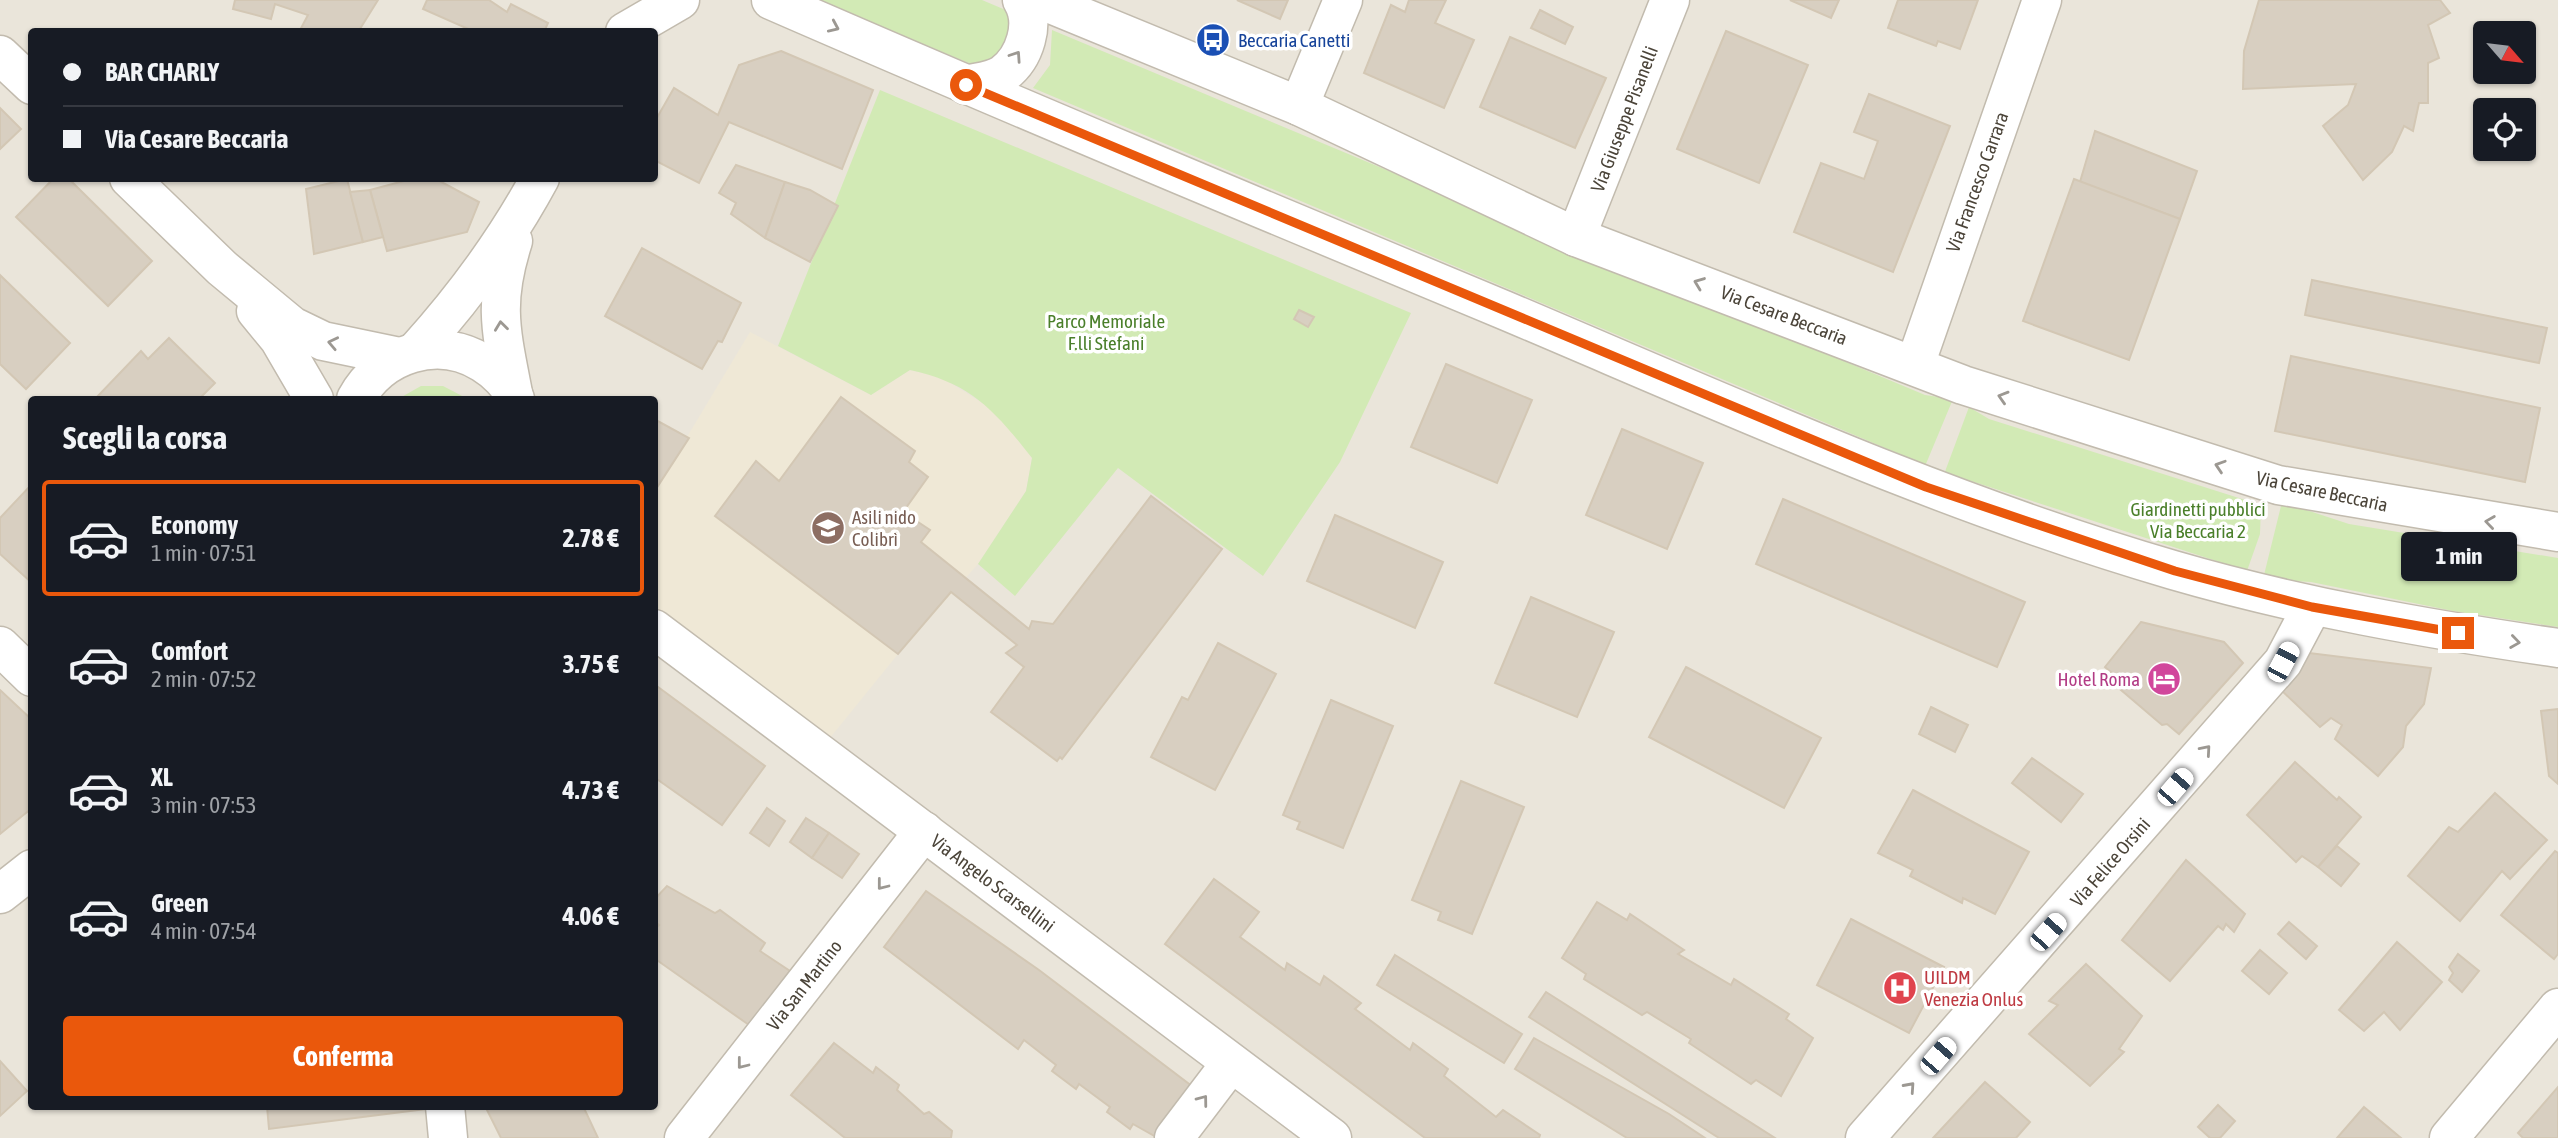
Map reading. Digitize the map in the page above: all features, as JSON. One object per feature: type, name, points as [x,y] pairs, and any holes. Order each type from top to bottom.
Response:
[{"type":"street","points":[[615,0],[616,28]]},
{"type":"street","points":[[632,28],[680,0]]},
{"type":"street","points":[[771,0],[966,85],[1926,487],[2175,571],[2312,607],[2408,626],[2558,648]]},
{"type":"street","points":[[966,85],[1003,74],[1021,50],[1029,31],[1029,16],[1022,0]]},
{"type":"street","name":"Via Cesare Beccaria","points":[[1041,0],[1299,106],[1576,237],[1963,384],[2278,485],[2558,531]]},
{"type":"street","points":[[1299,106],[1343,0]]},
{"type":"street","name":"Via Giuseppe Pisanelli","points":[[1576,237],[1670,0]]},
{"type":"street","name":"Via Francesco Carrara","points":[[1915,365],[2042,0]]},
{"type":"street","points":[[0,55],[28,81]]},
{"type":"street","points":[[133,182],[222,268],[308,335],[408,354],[444,349],[471,356],[496,371],[514,396]]},
{"type":"street","points":[[358,396],[379,369],[408,354],[451,313],[522,213],[538,182]]},
{"type":"street","points":[[514,396],[498,302],[501,277],[522,213]]},
{"type":"street","points":[[222,268],[279,339],[312,396]]},
{"type":"street","name":"Via Felice Orsini","points":[[1865,1138],[2283,662],[2312,607]]},
{"type":"street","name":"Via Angelo Scarsellini","points":[[658,632],[1332,1138]]},
{"type":"street","points":[[0,646],[28,673]]},
{"type":"street","name":"Via San Martino","points":[[684,1138],[924,831]]},
{"type":"street","points":[[0,894],[28,872]]},
{"type":"street","points":[[2449,1138],[2558,1009]]},
{"type":"street","points":[[1174,1138],[1231,1062]]},
{"type":"street","points":[[445,1110],[448,1138]]},
{"type":"shaded area","points":[[0,0],[2558,0],[2558,1138],[0,1138]]},
{"type":"shaded area","name":"Asili nido Colibrì","points":[[750,332],[871,395],[910,370],[941,377],[995,411],[1032,458],[1026,491],[978,564],[898,654],[825,744],[658,616],[658,485]]},
{"type":"green space","points":[[808,0],[982,0],[1008,11],[1014,27],[999,59],[976,66],[825,4]]},
{"type":"green space","points":[[1052,30],[1925,395],[1953,399],[1923,471],[1897,453],[1033,88],[1050,65]]},
{"type":"green space","name":"Parco Memoriale F.lli Stefani","points":[[880,90],[1411,313],[1340,462],[1263,576],[1118,468],[1015,596],[978,564],[1026,491],[1032,458],[1006,426],[966,391],[931,376],[910,370],[871,395],[778,346]]},
{"type":"green space","points":[[421,386],[443,386],[462,396],[403,396]]},
{"type":"green space","name":"Giardinetti pubblici Via Beccaria 2","points":[[1969,407],[1989,419],[2261,505],[2260,534],[2247,571],[1971,481],[1943,477]]},
{"type":"green space","points":[[2282,502],[2349,524],[2558,558],[2558,627],[2453,611],[2311,582],[2263,579]]},
{"type":"building","points":[[235,0],[378,0],[360,28],[301,28],[308,15],[275,4],[271,19],[233,9]]},
{"type":"building","points":[[427,0],[489,0],[507,12],[511,4],[548,23],[546,28],[466,28],[423,9]]},
{"type":"building","points":[[1237,0],[1288,0],[1280,19]]},
{"type":"building","points":[[1409,0],[1446,0],[1435,23],[1474,40],[1444,108],[1364,73],[1391,5],[1405,12]]},
{"type":"building","points":[[1790,0],[1839,0],[1831,18]]},
{"type":"building","points":[[1898,0],[1978,0],[1960,49],[1938,41],[1936,46],[1888,28]]},
{"type":"building","points":[[2259,0],[2440,0],[2450,13],[2428,25],[2439,58],[2428,63],[2428,103],[2419,103],[2413,131],[2404,126],[2392,152],[2363,180],[2323,126],[2348,105],[2356,84],[2243,89],[2244,51]]},
{"type":"building","points":[[1540,10],[1573,27],[1565,44],[1531,28]]},
{"type":"building","points":[[1726,31],[1808,65],[1759,183],[1677,149]]},
{"type":"building","points":[[1510,37],[1606,78],[1575,148],[1480,107]]},
{"type":"building","points":[[781,51],[873,90],[842,169],[729,122],[699,183],[658,162],[658,116],[674,88],[718,115],[739,65]]},
{"type":"building","points":[[1869,94],[1950,126],[1893,272],[1794,232],[1821,163],[1864,179],[1878,141],[1854,132]]},
{"type":"building","points":[[0,108],[21,129],[0,149]]},
{"type":"building","points":[[2095,131],[2197,171],[2180,219],[2080,182]]},
{"type":"building","points":[[736,165],[785,182],[765,238],[731,214],[736,203],[719,193]]},
{"type":"building","points":[[2074,179],[2180,219],[2129,360],[2023,321]]},
{"type":"building","points":[[50,182],[72,182],[152,261],[108,306],[16,217]]},
{"type":"building","points":[[335,182],[348,182],[363,242],[314,254],[306,189]]},
{"type":"building","points":[[400,182],[442,182],[479,202],[467,232],[387,251],[370,190]]},
{"type":"building","points":[[785,182],[810,190],[838,206],[810,262],[765,238]]},
{"type":"building","points":[[370,190],[383,237],[363,242],[350,192]]},
{"type":"building","points":[[642,248],[741,303],[722,342],[718,341],[702,369],[605,316]]},
{"type":"building","points":[[0,275],[70,343],[26,389],[0,364]]},
{"type":"building","points":[[2312,280],[2547,328],[2539,363],[2305,315]]},
{"type":"building","points":[[1299,310],[1314,317],[1308,327],[1294,319]]},
{"type":"building","points":[[169,338],[215,383],[202,396],[98,396],[141,351],[148,359]]},
{"type":"building","points":[[2291,356],[2540,408],[2525,482],[2275,431]]},
{"type":"building","points":[[1446,364],[1532,400],[1497,483],[1411,447]]},
{"type":"building","points":[[841,397],[915,451],[909,462],[928,477],[903,512],[930,530],[921,542],[1029,629],[1032,621],[1053,624],[1151,496],[1222,549],[1062,759],[1060,757],[1057,761],[991,712],[1024,667],[1006,653],[1017,645],[951,592],[898,654],[715,516],[756,461],[779,481]]},
{"type":"building","points":[[658,421],[689,438],[658,486]]},
{"type":"building","points":[[1622,429],[1703,463],[1667,549],[1586,515]]},
{"type":"building","points":[[28,488],[28,579],[0,554],[0,518]]},
{"type":"building","points":[[1783,499],[2025,602],[1997,667],[1756,564]]},
{"type":"building","points":[[1335,515],[1443,562],[1415,628],[1307,581]]},
{"type":"building","points":[[1531,597],[1614,632],[1577,717],[1495,683]]},
{"type":"building","points":[[2141,622],[2224,642],[2243,663],[2179,734],[2167,724],[2162,725],[2114,684],[2118,678],[2105,667]]},
{"type":"building","points":[[1218,643],[1276,674],[1215,790],[1151,757],[1182,697],[1188,700]]},
{"type":"building","points":[[2309,653],[2431,668],[2424,704],[2406,726],[2403,747],[2378,776],[2335,739],[2342,725],[2331,718],[2320,727],[2278,687]]},
{"type":"building","points":[[1686,667],[1821,738],[1784,808],[1649,737]]},
{"type":"building","points":[[658,687],[765,766],[722,825],[658,780]]},
{"type":"building","points":[[0,690],[28,716],[28,811],[0,834]]},
{"type":"building","points":[[1331,700],[1393,726],[1343,848],[1297,829],[1300,822],[1283,815]]},
{"type":"building","points":[[1931,707],[1968,725],[1955,752],[1919,734]]},
{"type":"building","points":[[2558,709],[2558,784],[2549,776],[2541,711]]},
{"type":"building","points":[[2032,758],[2083,794],[2061,822],[2012,783]]},
{"type":"building","points":[[2295,762],[2337,800],[2339,797],[2361,817],[2318,867],[2302,856],[2296,862],[2247,815]]},
{"type":"building","points":[[1461,781],[1524,807],[1472,934],[1438,920],[1441,912],[1412,900]]},
{"type":"building","points":[[1913,790],[2029,852],[1995,914],[1963,898],[1962,903],[1910,876],[1913,870],[1878,853]]},
{"type":"building","points":[[2495,793],[2547,840],[2510,879],[2502,871],[2460,921],[2408,876],[2449,827],[2458,832]]},
{"type":"building","points":[[767,808],[785,821],[769,846],[750,833]]},
{"type":"building","points":[[806,818],[829,833],[812,858],[790,842]]},
{"type":"building","points":[[829,833],[859,854],[842,878],[812,858]]},
{"type":"building","points":[[2337,846],[2359,864],[2341,886],[2318,867]]},
{"type":"building","points":[[2555,851],[2558,853],[2558,954],[2554,959],[2501,915]]},
{"type":"building","points":[[2186,860],[2245,914],[2234,932],[2226,924],[2223,930],[2218,926],[2170,981],[2122,940]]},
{"type":"building","points":[[1214,879],[1259,912],[1240,937],[1285,970],[1287,963],[1320,985],[1324,976],[1361,1003],[1355,1009],[1410,1050],[1413,1043],[1448,1069],[1444,1076],[1496,1117],[1503,1110],[1540,1135],[1539,1138],[1425,1138],[1165,944]]},
{"type":"building","points":[[667,886],[715,913],[720,910],[765,943],[760,951],[790,971],[749,1025],[658,961],[658,896]]},
{"type":"building","points":[[926,891],[1039,970],[1197,1090],[1158,1138],[1133,1124],[1130,1129],[1107,1112],[1110,1107],[1079,1084],[1076,1089],[1052,1071],[1056,1065],[1024,1040],[1018,1049],[884,947]]},
{"type":"building","points":[[1597,902],[1627,920],[1630,914],[1684,950],[1678,954],[1731,985],[1734,979],[1789,1014],[1786,1019],[1813,1038],[1781,1096],[1756,1080],[1751,1084],[1689,1043],[1691,1039],[1647,1012],[1642,1015],[1584,979],[1586,974],[1562,958]]},
{"type":"building","points":[[1851,919],[1944,967],[1909,1033],[1817,985]]},
{"type":"building","points":[[2289,922],[2317,946],[2306,959],[2278,934]]},
{"type":"building","points":[[2397,942],[2442,982],[2400,1030],[2384,1012],[2364,1031],[2339,1010]]},
{"type":"building","points":[[2260,950],[2287,973],[2269,994],[2242,971]]},
{"type":"building","points":[[2458,954],[2479,971],[2462,992],[2449,980],[2453,973],[2449,967]]},
{"type":"building","points":[[1395,955],[1522,1034],[1504,1063],[1377,985]]},
{"type":"building","points":[[2086,964],[2142,1016],[2119,1049],[2124,1052],[2090,1086],[2029,1034],[2058,1005],[2049,1001]]},
{"type":"building","points":[[1546,992],[1775,1138],[1719,1138],[1529,1017]]},
{"type":"building","points":[[1534,1038],[1669,1114],[1705,1138],[1627,1138],[1515,1069]]},
{"type":"building","points":[[834,1043],[873,1073],[876,1067],[899,1085],[897,1090],[924,1114],[929,1112],[952,1131],[951,1138],[845,1138],[791,1095]]},
{"type":"building","points":[[0,1061],[27,1091],[0,1116]]},
{"type":"building","points":[[1985,1082],[2030,1122],[2016,1138],[1933,1138]]},
{"type":"building","points":[[2558,1087],[2558,1138],[2523,1138],[2518,1133]]},
{"type":"building","points":[[2218,1105],[2235,1121],[2220,1138],[2210,1138],[2198,1127]]},
{"type":"building","points":[[2364,1107],[2401,1138],[2337,1138]]},
{"type":"building","points":[[267,1110],[417,1110],[269,1129]]},
{"type":"building","points":[[487,1110],[585,1110],[598,1138],[501,1138]]},
{"type":"place","name":"Beccaria Canetti","points":[[1213,40]]},
{"type":"place","name":"Asili nido Colibrì","points":[[828,528]]},
{"type":"place","name":"Hotel Roma","points":[[2164,679]]},
{"type":"place","name":"UILDM Venezia Onlus","points":[[1900,988]]},
{"type":"route","points":[[966,85],[1926,487],[2175,571],[2256,590],[2312,607],[2458,633]]}]
